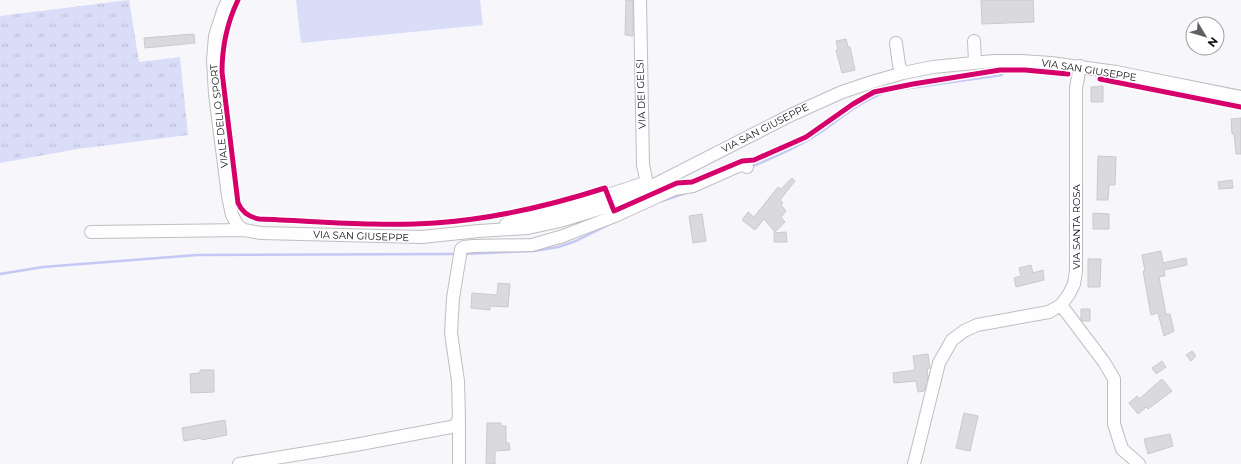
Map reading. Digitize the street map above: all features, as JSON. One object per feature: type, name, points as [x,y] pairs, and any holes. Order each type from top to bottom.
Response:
[{"type":"street","name":"VIALE DELLO SPORT","points":[[228,0],[215,36],[213,76],[230,209],[234,221],[244,230]]},
{"type":"street","name":"VIA DEI GELSI","points":[[640,0],[643,165],[647,185]]},
{"type":"street","points":[[974,41],[975,62]]},
{"type":"street","points":[[896,43],[899,65],[903,73]]},
{"type":"street","name":"VIA SAN GIUSEPPE","points":[[90,232],[244,230],[261,233],[422,237],[479,231],[558,216],[612,205],[647,185],[691,166],[819,102],[865,84],[903,73],[933,67],[975,62],[1021,61],[1080,66],[1241,97]]},
{"type":"street","name":"VIA SANTA ROSA","points":[[1061,305],[1074,284],[1076,271],[1076,88],[1080,66]]},
{"type":"street","points":[[458,464],[458,381],[451,333],[453,298],[460,254],[464,247],[532,245],[563,236],[615,216],[674,189],[693,186],[738,166],[744,165],[747,167]]},
{"type":"street","points":[[558,216],[563,236]]},
{"type":"street","points":[[914,464],[939,363],[952,340],[964,331],[977,325],[1049,312],[1061,305],[1104,362],[1114,379],[1114,424],[1122,449],[1139,464]]},
{"type":"street","points":[[239,464],[355,445],[451,427],[459,421]]},
{"type":"green space","points":[[129,0],[139,62],[180,57],[188,135],[78,149],[0,163],[0,16]]},
{"type":"green space","points":[[296,0],[480,0],[483,25],[301,43]]},
{"type":"building","points":[[626,0],[633,0],[633,36],[625,35]]},
{"type":"building","points":[[981,0],[1033,0],[1034,22],[982,24]]},
{"type":"building","points":[[194,34],[195,43],[145,48],[144,38]]},
{"type":"building","points":[[846,39],[848,47],[850,47],[855,70],[842,73],[836,50],[838,49],[836,41]]},
{"type":"building","points":[[1103,86],[1103,102],[1091,102],[1091,87]]},
{"type":"building","points":[[1241,118],[1241,154],[1236,154],[1231,119]]},
{"type":"building","points":[[1098,156],[1116,157],[1115,185],[1109,185],[1108,200],[1097,200]]},
{"type":"building","points":[[792,178],[795,181],[780,200],[783,203],[781,205],[786,211],[781,217],[785,222],[775,232],[764,219],[755,230],[742,220],[748,212],[754,217],[778,187],[781,189]]},
{"type":"building","points":[[1232,180],[1233,188],[1219,189],[1218,182]]},
{"type":"building","points":[[1093,213],[1109,214],[1109,229],[1093,229]]},
{"type":"building","points":[[702,214],[706,241],[693,243],[689,216]]},
{"type":"building","points":[[786,232],[787,242],[774,242],[774,233]]},
{"type":"building","points":[[1161,251],[1163,263],[1186,258],[1187,265],[1164,270],[1165,276],[1159,277],[1166,314],[1170,314],[1174,331],[1164,336],[1158,313],[1151,315],[1143,271],[1145,271],[1142,255]]},
{"type":"building","points":[[1088,259],[1101,259],[1100,287],[1088,287]]},
{"type":"building","points":[[1031,265],[1033,273],[1043,270],[1044,280],[1016,287],[1014,278],[1021,276],[1019,268]]},
{"type":"building","points":[[498,283],[510,284],[508,307],[490,306],[490,310],[471,308],[472,293],[497,295]]},
{"type":"building","points":[[1081,309],[1090,309],[1090,321],[1081,320]]},
{"type":"building","points":[[1192,351],[1196,356],[1191,361],[1186,355]]},
{"type":"building","points":[[928,354],[930,368],[927,369],[928,376],[927,381],[925,382],[926,386],[924,391],[918,392],[916,381],[894,383],[893,373],[915,370],[913,356]]},
{"type":"building","points":[[1162,361],[1166,367],[1156,374],[1152,368]]},
{"type":"building","points":[[200,370],[214,370],[214,392],[191,393],[190,374],[200,373]]},
{"type":"building","points":[[1162,379],[1172,391],[1148,409],[1146,407],[1138,414],[1129,403],[1137,396],[1139,399]]},
{"type":"building","points":[[964,413],[978,416],[970,451],[956,448]]},
{"type":"building","points":[[225,420],[227,435],[202,440],[201,438],[184,441],[182,428]]},
{"type":"building","points":[[487,423],[501,423],[501,426],[506,426],[506,443],[509,443],[510,450],[495,451],[495,464],[486,464]]},
{"type":"building","points":[[1170,434],[1173,446],[1148,454],[1144,439]]},
{"type":"waterway","points":[[750,167],[802,143],[818,134],[852,110],[878,95],[889,91],[1002,75]]},
{"type":"waterway","points":[[662,201],[686,193]]},
{"type":"waterway","points":[[464,254],[534,251],[558,247],[576,241],[610,224]]},
{"type":"waterway","points":[[0,274],[43,267],[197,255],[457,254]]},
{"type":"cycle path","points":[[238,0],[226,35],[222,72],[238,203],[246,214],[259,219],[347,223],[435,223],[521,211],[605,188],[614,211],[677,183],[692,182],[742,161],[754,160],[806,137],[853,104],[874,92],[1000,70],[1025,70],[1068,74]]},
{"type":"cycle path","points":[[1100,79],[1241,107]]}]
